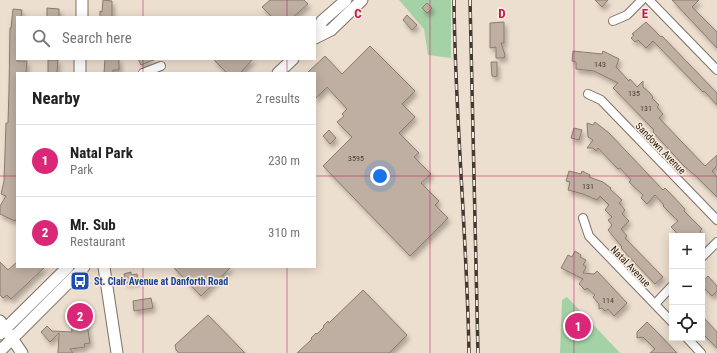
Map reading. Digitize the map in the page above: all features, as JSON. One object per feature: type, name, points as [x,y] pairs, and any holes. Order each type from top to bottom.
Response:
[{"type":"main road","points":[[82,0],[82,16]]},
{"type":"main road","points":[[316,37],[322,21],[346,0]]},
{"type":"main road","points":[[316,37],[331,30],[362,0]]},
{"type":"main road","points":[[80,60],[80,72]]},
{"type":"main road","points":[[279,72],[292,60]]},
{"type":"main road","points":[[22,353],[13,339],[2,328],[67,268]]},
{"type":"main road","points":[[3,348],[83,268]]},
{"type":"main road","points":[[104,268],[117,353]]},
{"type":"street","points":[[613,21],[627,15],[642,0]]},
{"type":"street","points":[[649,0],[717,70]]},
{"type":"street","points":[[145,72],[160,66]]},
{"type":"street","name":"Sandown Avenue","points":[[588,94],[601,100],[717,220]]},
{"type":"street","name":"Natal Avenue","points":[[583,218],[589,236],[669,319]]},
{"type":"street","points":[[705,254],[717,242]]},
{"type":"street","points":[[655,304],[669,289]]},
{"type":"street","points":[[690,341],[701,353]]},
{"type":"green space","points":[[399,0],[451,0],[451,58],[428,55],[424,29]]},
{"type":"green space","points":[[567,297],[620,353],[560,353],[562,300]]},
{"type":"building","points":[[103,0],[112,1],[112,16],[100,16],[100,11],[102,12]]},
{"type":"building","points":[[270,0],[304,0],[308,4],[294,16],[271,16],[262,7]]},
{"type":"building","points":[[595,0],[608,0],[602,7]]},
{"type":"building","points":[[672,0],[699,0],[692,7],[717,32],[717,48]]},
{"type":"building","points":[[427,3],[432,8],[427,13],[422,8]]},
{"type":"building","points":[[47,8],[59,9],[59,16],[47,16]]},
{"type":"building","points":[[13,9],[22,10],[21,16],[16,16],[16,60],[27,61],[26,72],[16,72],[15,221],[0,214],[0,206],[6,196],[1,194],[4,181],[6,123],[8,123]]},
{"type":"building","points":[[407,15],[417,25],[412,30],[403,20]]},
{"type":"building","points":[[504,22],[504,43],[501,43],[505,55],[504,58],[496,58],[496,47],[490,48],[490,23]]},
{"type":"building","points":[[646,22],[661,37],[662,36],[717,93],[717,105],[653,41],[646,48],[638,40],[635,42],[631,38],[634,35],[632,34]]},
{"type":"building","points":[[370,46],[415,91],[402,104],[415,117],[399,133],[419,153],[414,157],[431,174],[421,183],[439,201],[435,205],[448,218],[410,256],[323,166],[352,137],[337,122],[344,116],[342,114],[347,109],[327,87],[316,98],[316,72],[308,72],[325,56],[342,74]]},
{"type":"building","points":[[573,51],[602,54],[603,51],[619,59],[616,67],[637,87],[643,81],[643,87],[650,93],[653,97],[652,98],[659,105],[657,107],[663,114],[659,118],[705,166],[717,155],[717,166],[712,171],[717,177],[717,197],[684,166],[653,132],[654,130],[613,88],[618,83],[594,71],[576,69],[576,62],[572,61]]},
{"type":"building","points":[[48,60],[58,60],[57,72],[48,72]]},
{"type":"building","points":[[105,60],[119,60],[119,70],[104,72]]},
{"type":"building","points":[[138,60],[154,60],[141,65]]},
{"type":"building","points":[[214,60],[252,60],[241,72],[226,72]]},
{"type":"building","points":[[491,62],[497,62],[497,76],[494,77],[492,76]]},
{"type":"building","points":[[595,122],[609,133],[663,190],[665,188],[685,209],[684,211],[702,229],[700,231],[701,233],[677,233],[671,227],[678,221],[663,206],[664,205],[655,195],[647,204],[641,198],[643,195],[629,182],[631,180],[620,168],[618,169],[598,148],[596,151],[593,148],[587,148],[593,140],[588,137],[587,123],[593,125]]},
{"type":"building","points":[[574,128],[582,130],[579,140],[571,138]]},
{"type":"building","points":[[329,130],[336,138],[330,144],[323,136]]},
{"type":"building","points":[[569,171],[581,174],[582,171],[590,175],[589,177],[603,182],[622,200],[619,203],[625,210],[622,214],[629,221],[621,229],[627,236],[625,238],[663,277],[655,284],[621,248],[622,247],[608,230],[612,225],[608,220],[612,217],[605,210],[609,205],[600,196],[597,200],[568,190],[570,182],[566,181]]},
{"type":"building","points":[[575,251],[581,255],[580,257],[586,260],[583,265],[586,267],[583,273],[594,274],[597,271],[627,303],[614,316],[608,309],[605,311],[602,308],[599,309],[599,304],[593,297],[595,295],[587,288],[585,290],[579,284],[583,279],[561,268],[568,255],[572,257]]},
{"type":"building","points":[[0,262],[8,270],[16,263],[16,268],[44,268],[11,299],[7,295],[3,298],[0,295]]},
{"type":"building","points":[[174,268],[230,268],[201,296]]},
{"type":"building","points":[[131,272],[131,275],[137,274],[138,282],[126,283],[124,274]]},
{"type":"building","points":[[708,276],[717,286],[717,291],[712,296],[705,289],[705,279]]},
{"type":"building","points":[[363,290],[407,335],[389,353],[297,353],[312,339],[311,338],[316,333],[317,334],[324,327],[323,326],[328,321],[329,323]]},
{"type":"building","points":[[151,298],[153,308],[134,311],[133,301]]},
{"type":"building","points":[[84,306],[90,343],[84,344],[85,347],[70,349],[73,353],[58,353],[59,333],[50,342],[41,332],[47,326],[52,331],[72,332],[70,313],[75,308]]},
{"type":"building","points":[[208,315],[245,353],[179,353],[176,350],[175,345]]},
{"type":"building","points":[[705,319],[717,332],[717,348],[705,336]]},
{"type":"building","points":[[647,322],[677,353],[650,353],[655,349],[643,337],[637,338],[637,332]]},
{"type":"railway","points":[[454,0],[456,88],[466,265],[469,353]]},
{"type":"railway","points":[[470,0],[478,353]]},
{"type":"place","name":"St. Clair Avenue at Danforth Road","points":[[80,281]]},
{"type":"place","name":"Mr. Sub","points":[[80,316]]},
{"type":"place","name":"Natal Park","points":[[578,326]]}]
